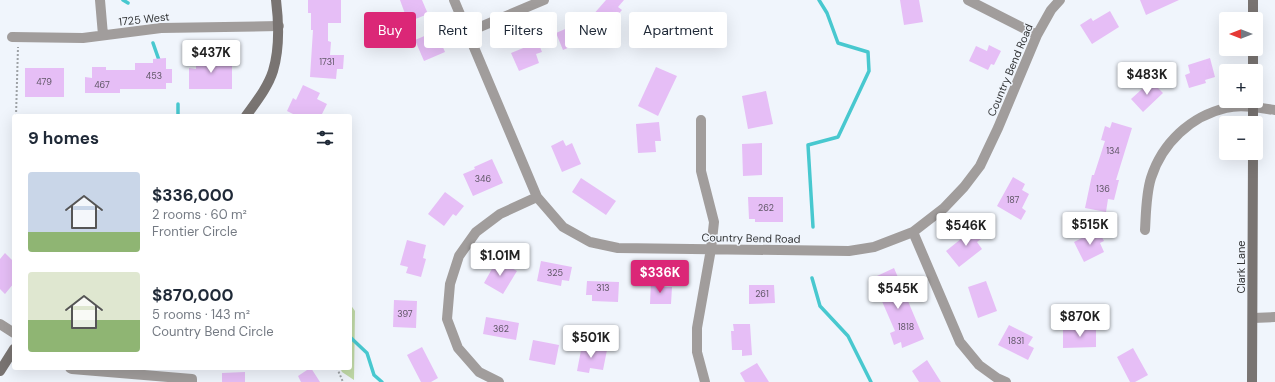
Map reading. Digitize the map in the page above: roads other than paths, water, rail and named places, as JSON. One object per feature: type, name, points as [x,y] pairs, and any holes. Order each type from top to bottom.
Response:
[{"type":"street","points":[[100,0],[103,35]]},
{"type":"street","points":[[247,114],[262,93],[273,72],[278,48],[279,26],[276,0]]},
{"type":"street","name":"Country Bend Road","points":[[454,0],[459,12]]},
{"type":"street","points":[[482,26],[544,0]]},
{"type":"street","points":[[968,0],[1037,35]]},
{"type":"street","name":"Country Bend Road","points":[[475,48],[537,197],[563,227],[590,242],[618,248],[849,251],[874,246],[913,232],[944,208],[964,187],[980,166],[998,128],[1037,35],[1051,10],[1060,0]]},
{"type":"street","points":[[1253,0],[1253,12]]},
{"type":"street","name":"1725 West","points":[[15,41],[83,38],[161,28],[279,26]]},
{"type":"street","points":[[1263,107],[1275,110]]},
{"type":"street","points":[[1145,230],[1150,178],[1159,158],[1172,140],[1188,125],[1206,115],[1227,108]]},
{"type":"street","points":[[700,120],[701,171],[714,222],[711,249],[697,328],[697,352],[704,382]]},
{"type":"street","name":"Clark Lane","points":[[1252,382],[1253,160]]},
{"type":"street","points":[[499,382],[479,372],[458,348],[447,319],[450,284],[459,256],[476,232],[500,214],[537,197]]},
{"type":"street","points":[[913,232],[960,342],[979,365],[997,378],[1006,382]]},
{"type":"street","points":[[1253,318],[1275,318]]},
{"type":"street","points":[[0,324],[12,332]]},
{"type":"street","points":[[0,371],[12,352]]},
{"type":"street","points":[[72,370],[192,381]]},
{"type":"waterway","points":[[123,0],[128,3]]},
{"type":"waterway","points":[[813,227],[808,145],[838,137],[869,71],[868,52],[838,43],[827,13],[819,0]]},
{"type":"waterway","points":[[153,43],[160,63]]},
{"type":"waterway","points":[[178,104],[178,114]]},
{"type":"waterway","points":[[812,278],[820,306],[848,336],[871,382]]},
{"type":"waterway","points":[[352,339],[367,353],[374,375],[382,382]]}]
